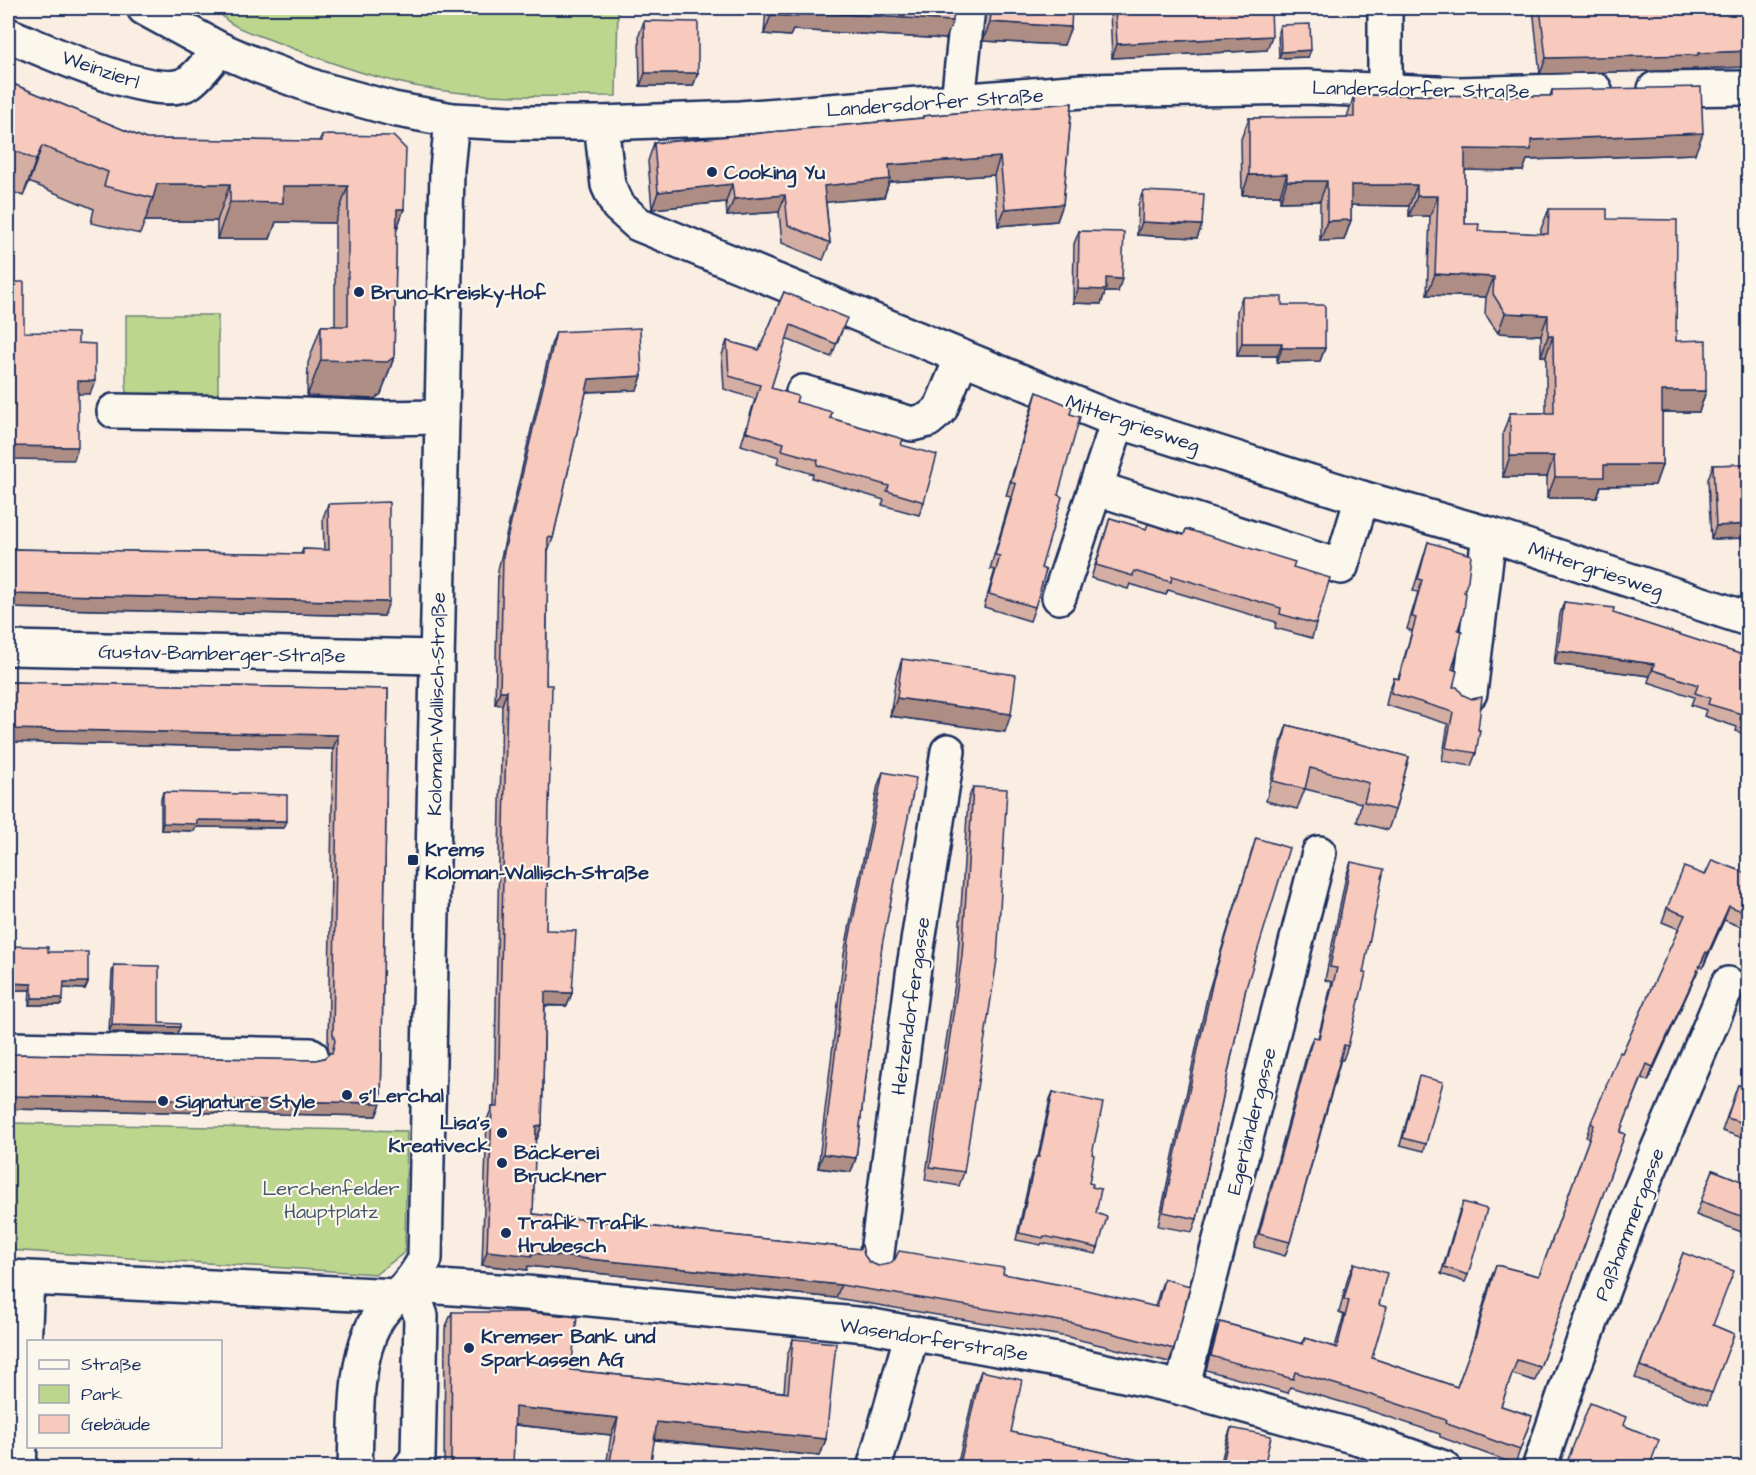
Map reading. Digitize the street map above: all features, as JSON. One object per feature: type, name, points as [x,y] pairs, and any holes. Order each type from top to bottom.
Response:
[{"type":"street","points":[[958,101],[968,8]]},
{"type":"street","points":[[1385,8],[1385,90]]},
{"type":"street","name":"Landersdorfer Straße","points":[[162,12],[219,49],[261,68],[317,88],[393,109],[452,120],[511,123],[602,123],[740,118],[1083,91],[1307,87],[1458,94],[1749,88]]},
{"type":"street","name":"Weinzierl","points":[[8,35],[123,80],[162,88],[187,83],[206,66],[219,49]]},
{"type":"street","name":"Koloman-Wallisch-Straße","points":[[355,1467],[359,1384],[364,1350],[376,1320],[403,1290],[425,1260],[447,169],[452,120]]},
{"type":"street","name":"Mittergriesweg","points":[[602,123],[608,184],[618,206],[638,224],[1118,421],[1362,498],[1489,534],[1749,619]]},
{"type":"street","points":[[802,392],[912,424],[928,420],[940,410],[962,357]]},
{"type":"street","points":[[114,411],[165,403],[246,405],[380,418],[442,417]]},
{"type":"street","points":[[1059,597],[1118,421]]},
{"type":"street","points":[[1096,488],[1341,567],[1362,498]]},
{"type":"street","points":[[1470,693],[1489,534]]},
{"type":"street","name":"Gustav-Bamberger-Straße","points":[[8,648],[436,657]]},
{"type":"street","name":"Hetzendorfergasse","points":[[876,1261],[914,967],[948,751]]},
{"type":"street","name":"Egerländergasse","points":[[1182,1388],[1319,853]]},
{"type":"street","name":"Paßhammergasse","points":[[1539,1467],[1639,1194],[1728,984]]},
{"type":"street","points":[[8,1049],[311,1055]]},
{"type":"street","points":[[19,1467],[17,1277],[403,1290],[421,1316],[418,1457],[410,1467]]},
{"type":"street","name":"Wasendorferstraße","points":[[403,1290],[868,1314],[912,1333],[1056,1359],[1182,1388],[1374,1456],[1444,1467]]},
{"type":"street","points":[[874,1467],[912,1333]]},
{"type":"green space","points":[[218,8],[618,8],[616,96],[478,94],[424,88],[333,63],[249,32],[226,20]]},
{"type":"green space","points":[[126,315],[218,315],[218,395],[126,394]]},
{"type":"green space","name":"Lerchenfelder Hauptplatz","points":[[8,1123],[407,1131],[405,1252],[376,1274],[8,1250]]},
{"type":"building","points":[[772,8],[954,8],[953,21],[798,11],[797,17],[771,15]]},
{"type":"building","points":[[992,8],[1072,8],[1071,27],[990,22]]},
{"type":"building","points":[[1115,8],[1271,8],[1272,36],[1117,44]]},
{"type":"building","points":[[1540,8],[1749,8],[1749,51],[1698,53],[1698,55],[1546,58]]},
{"type":"building","points":[[644,21],[698,22],[698,73],[645,73]]},
{"type":"building","points":[[1310,24],[1311,50],[1281,52],[1280,25]]},
{"type":"building","points":[[8,82],[146,139],[322,141],[322,135],[393,136],[406,149],[404,209],[397,209],[394,357],[387,362],[321,360],[321,326],[348,326],[348,186],[283,186],[283,203],[230,202],[230,184],[157,184],[153,198],[104,186],[108,172],[42,146],[36,160],[8,148]]},
{"type":"building","points":[[1701,87],[1703,133],[1531,140],[1531,150],[1465,149],[1465,224],[1479,224],[1478,231],[1548,234],[1549,209],[1607,209],[1607,219],[1677,220],[1676,341],[1706,340],[1706,391],[1662,391],[1662,465],[1604,465],[1604,477],[1555,477],[1554,456],[1510,456],[1510,413],[1554,413],[1553,336],[1548,336],[1548,315],[1505,313],[1493,294],[1494,277],[1435,274],[1438,196],[1417,196],[1417,185],[1351,185],[1351,220],[1327,221],[1327,181],[1287,181],[1287,174],[1249,175],[1249,118],[1354,117],[1354,95],[1552,96],[1552,90]]},
{"type":"building","points":[[1072,103],[1063,204],[1005,209],[1000,157],[889,165],[890,179],[824,186],[830,243],[788,225],[785,195],[734,199],[732,184],[658,192],[654,143]]},
{"type":"building","points":[[1143,191],[1204,194],[1202,225],[1142,222]]},
{"type":"building","points":[[1079,231],[1124,232],[1122,279],[1106,278],[1106,290],[1078,289]]},
{"type":"building","points":[[8,282],[24,282],[24,332],[78,333],[78,343],[95,344],[95,381],[78,381],[78,447],[8,446]]},
{"type":"building","points":[[784,292],[847,318],[836,344],[791,325],[771,388],[798,396],[796,402],[832,412],[830,418],[903,439],[901,445],[937,455],[924,502],[887,491],[889,486],[817,465],[818,460],[782,450],[784,443],[746,432],[760,385],[729,376],[727,341],[759,350]]},
{"type":"building","points":[[1242,297],[1282,297],[1282,305],[1325,305],[1325,348],[1282,348],[1282,343],[1242,343]]},
{"type":"building","points":[[640,328],[642,376],[589,379],[553,538],[548,537],[546,685],[552,685],[546,930],[576,931],[572,993],[545,992],[542,1125],[536,1126],[533,1214],[860,1249],[862,1245],[864,1255],[869,1262],[878,1266],[889,1264],[899,1251],[1004,1268],[1003,1274],[1078,1288],[1157,1307],[1164,1279],[1190,1286],[1174,1349],[1072,1323],[841,1285],[532,1253],[532,1256],[487,1251],[492,1107],[498,1107],[507,691],[500,691],[503,556],[556,332]]},
{"type":"building","points":[[1037,392],[1072,407],[1070,414],[1080,417],[1058,495],[1062,497],[1041,568],[1046,570],[1035,607],[989,594],[1000,556],[995,555],[1016,484],[1011,482]]},
{"type":"building","points":[[1749,464],[1749,524],[1716,526],[1713,465]]},
{"type":"building","points":[[389,502],[389,602],[8,594],[8,549],[303,554],[303,549],[329,550],[328,504]]},
{"type":"building","points":[[1110,518],[1146,529],[1148,524],[1184,535],[1186,529],[1295,562],[1293,567],[1330,578],[1316,624],[1280,614],[1281,608],[1172,576],[1171,582],[1134,571],[1133,576],[1096,565]]},
{"type":"building","points":[[1428,542],[1471,555],[1464,592],[1466,593],[1464,611],[1458,630],[1462,631],[1452,669],[1457,671],[1453,687],[1457,687],[1463,695],[1472,699],[1482,697],[1476,753],[1446,748],[1453,712],[1391,693],[1394,678],[1399,679],[1416,618],[1412,617],[1422,580],[1418,579]]},
{"type":"building","points":[[1564,602],[1614,608],[1613,613],[1749,657],[1749,722],[1740,719],[1742,714],[1708,704],[1710,698],[1695,693],[1698,685],[1653,670],[1654,664],[1558,651]]},
{"type":"building","points":[[902,659],[1016,675],[1011,714],[897,698]]},
{"type":"building","points":[[8,682],[388,689],[381,1103],[8,1096],[8,1053],[316,1060],[332,1053],[335,1041],[333,1034],[338,735],[8,729]]},
{"type":"building","points":[[1287,725],[1409,757],[1395,810],[1364,802],[1369,783],[1310,768],[1305,789],[1273,781]]},
{"type":"building","points":[[883,772],[916,778],[882,945],[856,1158],[823,1154],[849,940]]},
{"type":"building","points":[[973,787],[1007,789],[997,960],[964,1172],[930,1167],[962,956]]},
{"type":"building","points":[[163,792],[287,795],[287,821],[197,820],[197,824],[163,823]]},
{"type":"building","points":[[1256,838],[1289,848],[1246,988],[1197,1219],[1163,1212],[1213,980]]},
{"type":"building","points":[[1712,860],[1749,874],[1749,914],[1729,906],[1653,1067],[1647,1064],[1620,1132],[1625,1134],[1540,1367],[1517,1360],[1501,1406],[1532,1416],[1520,1450],[1445,1423],[1446,1420],[1371,1395],[1295,1372],[1293,1379],[1211,1356],[1220,1322],[1303,1344],[1305,1338],[1337,1348],[1349,1301],[1344,1299],[1354,1263],[1387,1273],[1379,1305],[1387,1307],[1372,1358],[1457,1387],[1476,1335],[1496,1265],[1539,1276],[1594,1125],[1591,1123],[1620,1052],[1622,1053],[1685,915],[1667,908],[1684,867],[1705,875]]},
{"type":"building","points":[[1351,862],[1384,869],[1363,973],[1366,973],[1348,1046],[1344,1045],[1290,1242],[1259,1234],[1313,1037],[1319,1038],[1337,968],[1330,967]]},
{"type":"building","points":[[9,946],[48,947],[48,952],[88,952],[88,982],[64,982],[63,998],[32,998],[32,984],[8,983]]},
{"type":"building","points":[[114,965],[159,966],[159,1023],[180,1024],[180,1027],[112,1025]]},
{"type":"building","points":[[1419,1076],[1443,1082],[1426,1144],[1403,1138]]},
{"type":"building","points":[[1738,1085],[1749,1088],[1749,1125],[1727,1118]]},
{"type":"building","points":[[1053,1092],[1103,1103],[1092,1154],[1094,1155],[1089,1183],[1093,1184],[1092,1187],[1101,1189],[1096,1213],[1107,1217],[1098,1248],[1019,1233]]},
{"type":"building","points":[[1713,1170],[1749,1184],[1749,1219],[1701,1201]]},
{"type":"building","points":[[1463,1202],[1487,1209],[1468,1275],[1444,1267]]},
{"type":"building","points":[[1683,1253],[1734,1271],[1713,1325],[1734,1334],[1712,1393],[1640,1366]]},
{"type":"building","points":[[452,1312],[530,1312],[577,1317],[571,1370],[788,1393],[793,1339],[836,1343],[826,1439],[657,1422],[650,1467],[609,1467],[618,1418],[515,1407],[513,1467],[451,1467]]},
{"type":"building","points":[[981,1371],[1022,1380],[1011,1432],[1170,1467],[978,1467],[960,1464]]},
{"type":"building","points":[[1590,1403],[1626,1417],[1623,1425],[1659,1440],[1649,1467],[1565,1467]]},
{"type":"building","points":[[1231,1428],[1271,1436],[1264,1467],[1222,1467]]},
{"type":"place","name":"Cooking Yu","points":[[712,172]]},
{"type":"place","name":"Bruno-Kreisky-Hof","points":[[359,292]]},
{"type":"place","name":"Krems Koloman-Wallisch-Straße","points":[[413,860]]},
{"type":"place","name":"s'Lerchal","points":[[347,1095]]},
{"type":"place","name":"Signature Style","points":[[163,1101]]},
{"type":"place","name":"Lisa's Kreativeck","points":[[502,1133]]},
{"type":"place","name":"Bäckerei Bruckner","points":[[502,1163]]},
{"type":"place","name":"Trafik Trafik Hrubesch","points":[[506,1233]]},
{"type":"place","name":"Kremser Bank und Sparkassen AG","points":[[469,1348]]}]
